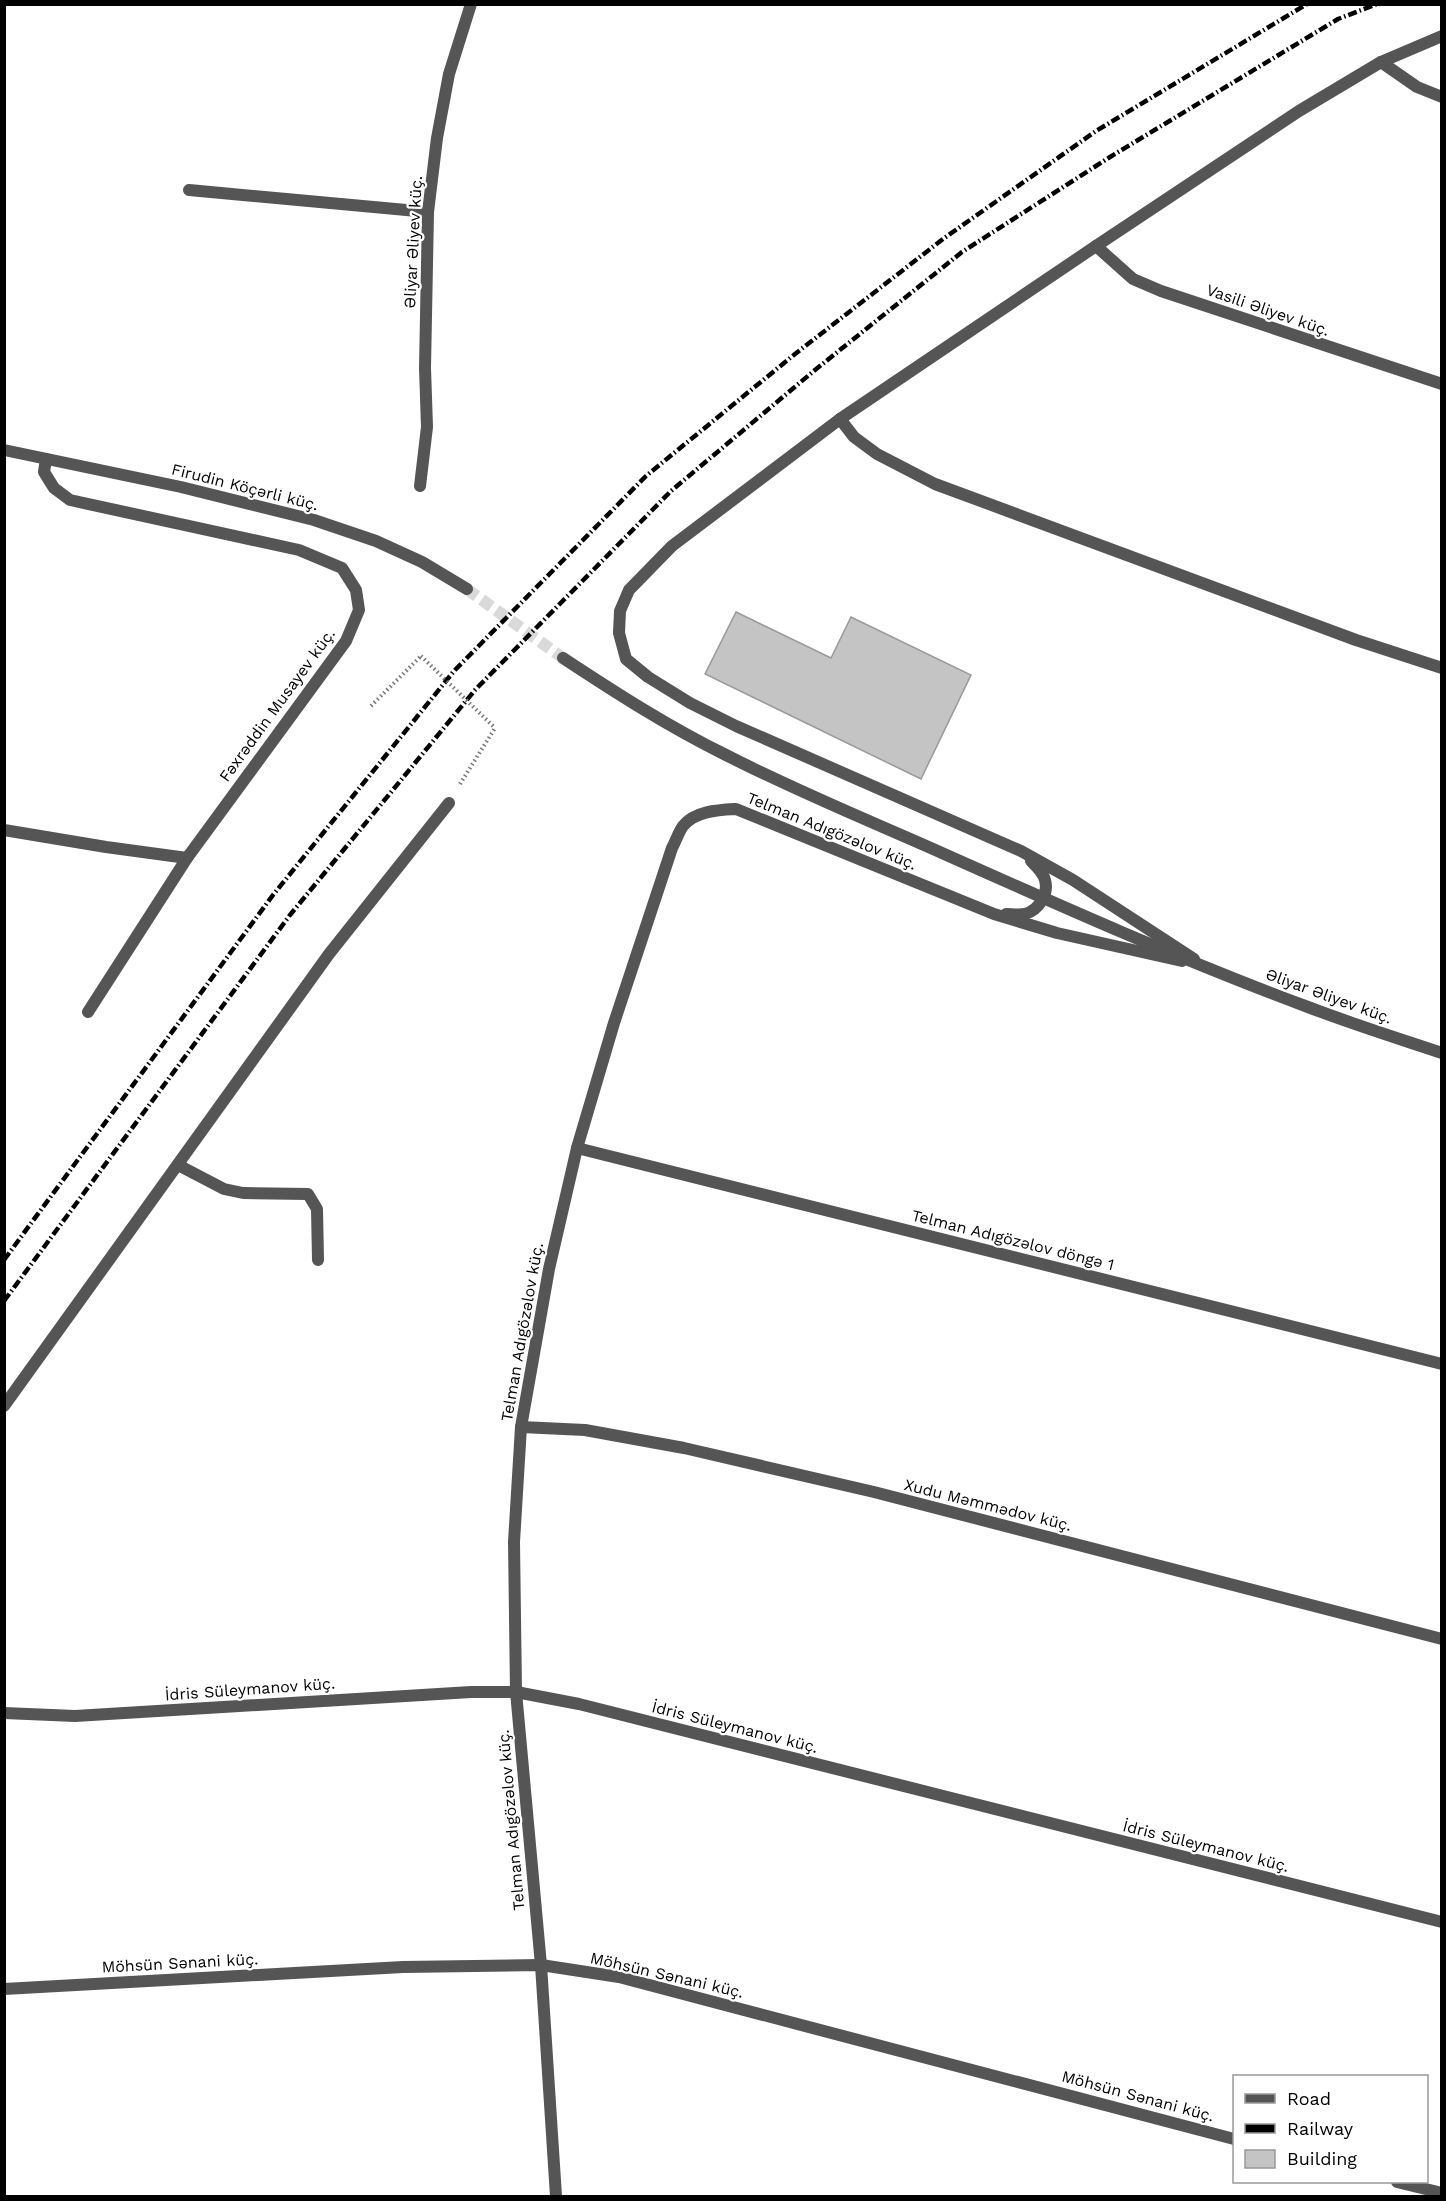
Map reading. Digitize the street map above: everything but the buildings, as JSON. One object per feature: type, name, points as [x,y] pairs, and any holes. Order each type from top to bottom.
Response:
[{"type":"street","name":"Əliyar Əliyev küç.","points":[[420,486],[427,427],[425,368],[428,212],[437,138],[449,74],[471,4]]},
{"type":"street","points":[[1206,967],[1073,880],[1021,851],[736,726],[648,678],[626,659],[619,633],[620,611],[629,590],[672,546],[840,419],[1299,111],[1381,62],[1442,36]]},
{"type":"street","points":[[1381,62],[1417,87],[1442,97]]},
{"type":"street","points":[[189,190],[428,212]]},
{"type":"street","name":"Vasili Əliyev küç.","points":[[1096,246],[1133,279],[1161,291],[1442,384]]},
{"type":"street","points":[[840,419],[854,437],[877,454],[935,484],[1356,640],[1442,668]]},
{"type":"street","name":"Firudin Köçərli küç.","points":[[4,450],[181,488],[314,520],[376,541],[422,562],[467,589]]},
{"type":"street","name":"Fəxrəddin Musayev küç.","points":[[46,459],[44,472],[54,488],[70,500],[299,550],[342,568],[356,590],[358,610],[346,641],[187,858]]},
{"type":"street","points":[[563,658],[613,692],[726,755],[1043,898],[1206,967]]},
{"type":"street","points":[[4,1406],[329,954],[449,803]]},
{"type":"street","name":"Telman Adıgözəlov küç.","points":[[556,2196],[541,1965],[516,1692],[514,1542],[521,1427],[549,1269],[577,1148],[614,1023],[672,848],[684,825],[699,815],[716,810],[736,809],[994,914],[1057,933],[1206,967]]},
{"type":"street","points":[[4,830],[187,858],[88,1012]]},
{"type":"street","points":[[994,914],[1024,914],[1038,907],[1046,891],[1041,871],[1021,851]]},
{"type":"street","name":"Əliyar Əliyev küç.","points":[[1206,967],[1308,1007],[1442,1053]]},
{"type":"street","name":"Telman Adıgözəlov döngə 1","points":[[577,1148],[1442,1364]]},
{"type":"street","points":[[178,1165],[224,1189],[243,1192],[308,1194],[317,1209],[318,1260]]},
{"type":"street","name":"Xudu Məmmədov küç.","points":[[521,1427],[585,1430],[684,1448],[874,1492],[1442,1639]]},
{"type":"street","name":"İdris Süleymanov küç.","points":[[4,1713],[75,1716],[471,1692],[516,1692],[579,1704],[1442,1922]]},
{"type":"street","name":"Möhsün Sənani küç.","points":[[4,1989],[403,1967],[541,1965],[619,1977],[1233,2139]]},
{"type":"street","points":[[1404,2183],[1442,2193]]},
{"type":"path","points":[[371,706],[421,656],[495,728],[449,803]]},
{"type":"tunnel","points":[[467,589],[563,658]]},
{"type":"railway","points":[[4,1260],[273,895],[454,671],[646,476],[795,354],[943,239],[1096,131],[1307,4]]},
{"type":"railway","points":[[4,1301],[290,915],[475,690],[671,491],[815,370],[962,252],[1110,157],[1338,19],[1377,4]]}]
